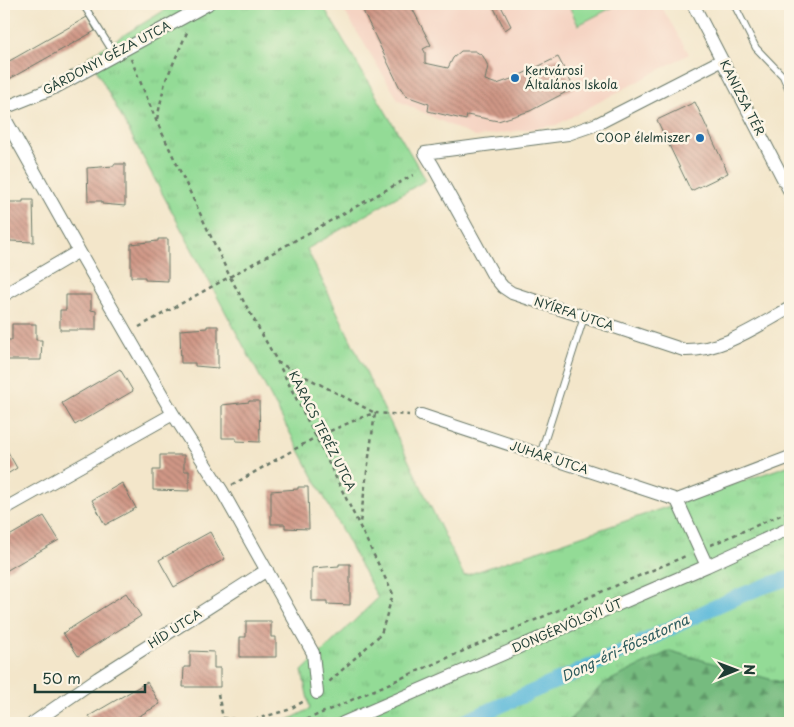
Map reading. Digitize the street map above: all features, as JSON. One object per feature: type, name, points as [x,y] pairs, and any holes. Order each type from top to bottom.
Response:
[{"type":"street","name":"KANIZSA TÉR","points":[[693,4],[789,188]]},
{"type":"street","name":"GÁRDONYI GÉZA UTCA","points":[[4,108],[54,88],[203,7]]},
{"type":"street","name":"NYÍRFA UTCA","points":[[722,60],[598,124],[568,134],[425,154],[493,275],[503,287],[512,293],[684,350],[697,350],[720,345],[790,308]]},
{"type":"street","points":[[4,117],[173,414],[222,491],[313,653],[317,694]]},
{"type":"street","points":[[4,295],[79,251]]},
{"type":"street","points":[[4,509],[173,414]]},
{"type":"street","name":"JUHAR UTCA","points":[[421,415],[677,500]]},
{"type":"street","points":[[707,566],[677,500],[790,457]]},
{"type":"street","name":"DONGÉRVÖLGYI ÚT","points":[[343,723],[707,566],[790,528]]},
{"type":"street","name":"HÍD UTCA","points":[[33,723],[98,678],[267,570]]},
{"type":"lane","points":[[83,4],[115,55]]},
{"type":"lane","points":[[734,4],[756,48],[783,76],[790,92]]},
{"type":"lane","points":[[540,455],[584,317]]},
{"type":"path","points":[[156,120],[165,82],[203,7]]},
{"type":"path","name":"KARACS TERÉZ UTCA","points":[[127,49],[156,120],[230,277],[277,361],[393,594],[381,634],[317,694],[288,710],[249,721],[223,718],[218,694]]},
{"type":"path","points":[[127,334],[413,175]]},
{"type":"path","points":[[277,361],[375,414]]},
{"type":"path","points":[[360,525],[375,414]]},
{"type":"path","points":[[222,491],[316,437],[375,414],[421,415]]},
{"type":"path","points":[[299,723],[790,511]]},
{"type":"shaded area","name":"Kertvárosi Általános Iskola","points":[[340,4],[660,4],[689,54],[556,125],[475,137],[399,101]]},
{"type":"green space","points":[[175,4],[322,4],[426,180],[307,249],[464,576],[790,465],[790,685],[670,651],[603,684],[567,723],[282,723],[310,709],[302,671],[378,598],[89,56]]},
{"type":"green space","points":[[568,4],[619,4],[578,25]]},
{"type":"green space","points":[[670,651],[790,685],[790,723],[567,723],[603,684]]},
{"type":"building","points":[[364,4],[410,4],[431,45],[423,49],[425,52],[425,63],[448,68],[453,58],[461,51],[475,51],[483,56],[488,66],[485,80],[497,84],[558,57],[574,88],[530,111],[498,121],[467,115],[466,120],[428,111],[429,104],[406,96],[399,86],[364,13]]},
{"type":"building","points":[[492,4],[500,4],[511,26],[505,30]]},
{"type":"building","points":[[87,17],[95,31],[4,82],[4,64]]},
{"type":"building","points":[[695,102],[728,173],[691,191],[657,120]]},
{"type":"building","points":[[114,164],[125,164],[125,206],[102,204],[102,201],[88,201],[87,168],[114,166]]},
{"type":"building","points":[[23,200],[33,200],[34,242],[10,241],[10,238],[4,238],[4,204],[7,204],[7,202],[23,202]]},
{"type":"building","points":[[158,239],[168,239],[168,281],[145,280],[145,277],[131,277],[131,244],[158,241]]},
{"type":"building","points":[[66,295],[91,295],[91,310],[96,311],[96,330],[60,330],[60,310],[66,310]]},
{"type":"building","points":[[12,324],[36,324],[36,340],[42,340],[41,360],[6,360],[6,340],[12,340]]},
{"type":"building","points":[[207,326],[218,326],[218,368],[195,366],[195,363],[181,363],[180,330],[207,328]]},
{"type":"building","points":[[120,369],[133,391],[75,425],[62,403]]},
{"type":"building","points":[[259,401],[260,442],[236,441],[236,438],[222,438],[222,405]]},
{"type":"building","points":[[4,445],[17,468],[4,476]]},
{"type":"building","points":[[160,455],[184,455],[184,471],[189,471],[189,491],[153,490],[153,470],[160,470]]},
{"type":"building","points":[[122,483],[136,508],[105,525],[92,500]]},
{"type":"building","points":[[298,487],[308,487],[309,529],[285,528],[285,524],[271,524],[271,491],[298,489]]},
{"type":"building","points":[[44,516],[59,540],[4,572],[4,539]]},
{"type":"building","points":[[210,532],[225,559],[174,587],[159,560]]},
{"type":"building","points":[[339,564],[350,564],[350,605],[327,604],[327,601],[312,601],[312,568],[339,566]]},
{"type":"building","points":[[126,593],[141,616],[78,656],[63,633]]},
{"type":"building","points":[[246,621],[271,621],[271,637],[276,637],[276,657],[240,657],[240,637],[246,637]]},
{"type":"building","points":[[190,651],[214,652],[214,668],[220,668],[220,687],[183,687],[184,667],[190,667]]},
{"type":"building","points":[[147,682],[160,704],[127,723],[93,723],[89,716]]},
{"type":"waterway","name":"Dong-éri-főcsatorna","points":[[462,723],[626,650],[727,601],[790,578]]},
{"type":"place","name":"Kertvárosi Általános Iskola","points":[[515,78]]},
{"type":"place","name":"COOP élelmiszer","points":[[700,138]]}]
